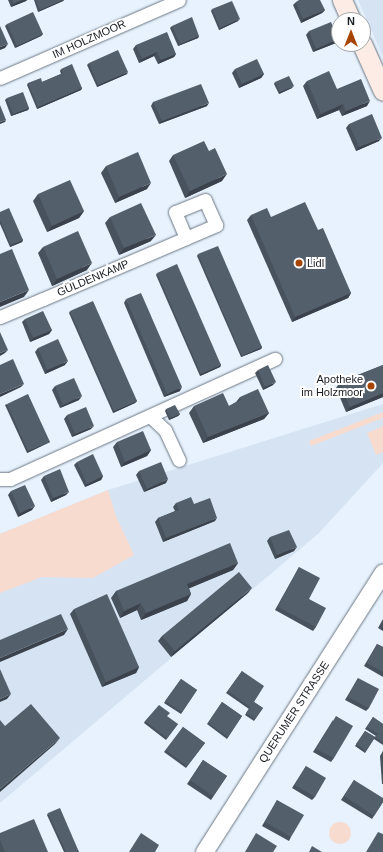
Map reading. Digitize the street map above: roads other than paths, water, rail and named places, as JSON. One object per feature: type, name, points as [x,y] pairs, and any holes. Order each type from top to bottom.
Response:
[{"type":"main road","points":[[342,0],[347,12]]},
{"type":"main road","points":[[366,52],[383,91]]},
{"type":"street","name":"IM HOLZMOOR","points":[[0,78],[179,0]]},
{"type":"street","name":"GÜLDENKAMP","points":[[0,317],[186,238]]},
{"type":"street","points":[[0,479],[10,479],[151,417],[159,410],[275,359]]},
{"type":"street","points":[[151,417],[165,430],[179,460]]},
{"type":"street","name":"QUERUMER STRASSE","points":[[204,852],[383,572]]},
{"type":"place","name":"Lidl","points":[[299,263]]},
{"type":"place","name":"Apotheke im Holzmoor","points":[[371,386]]}]
